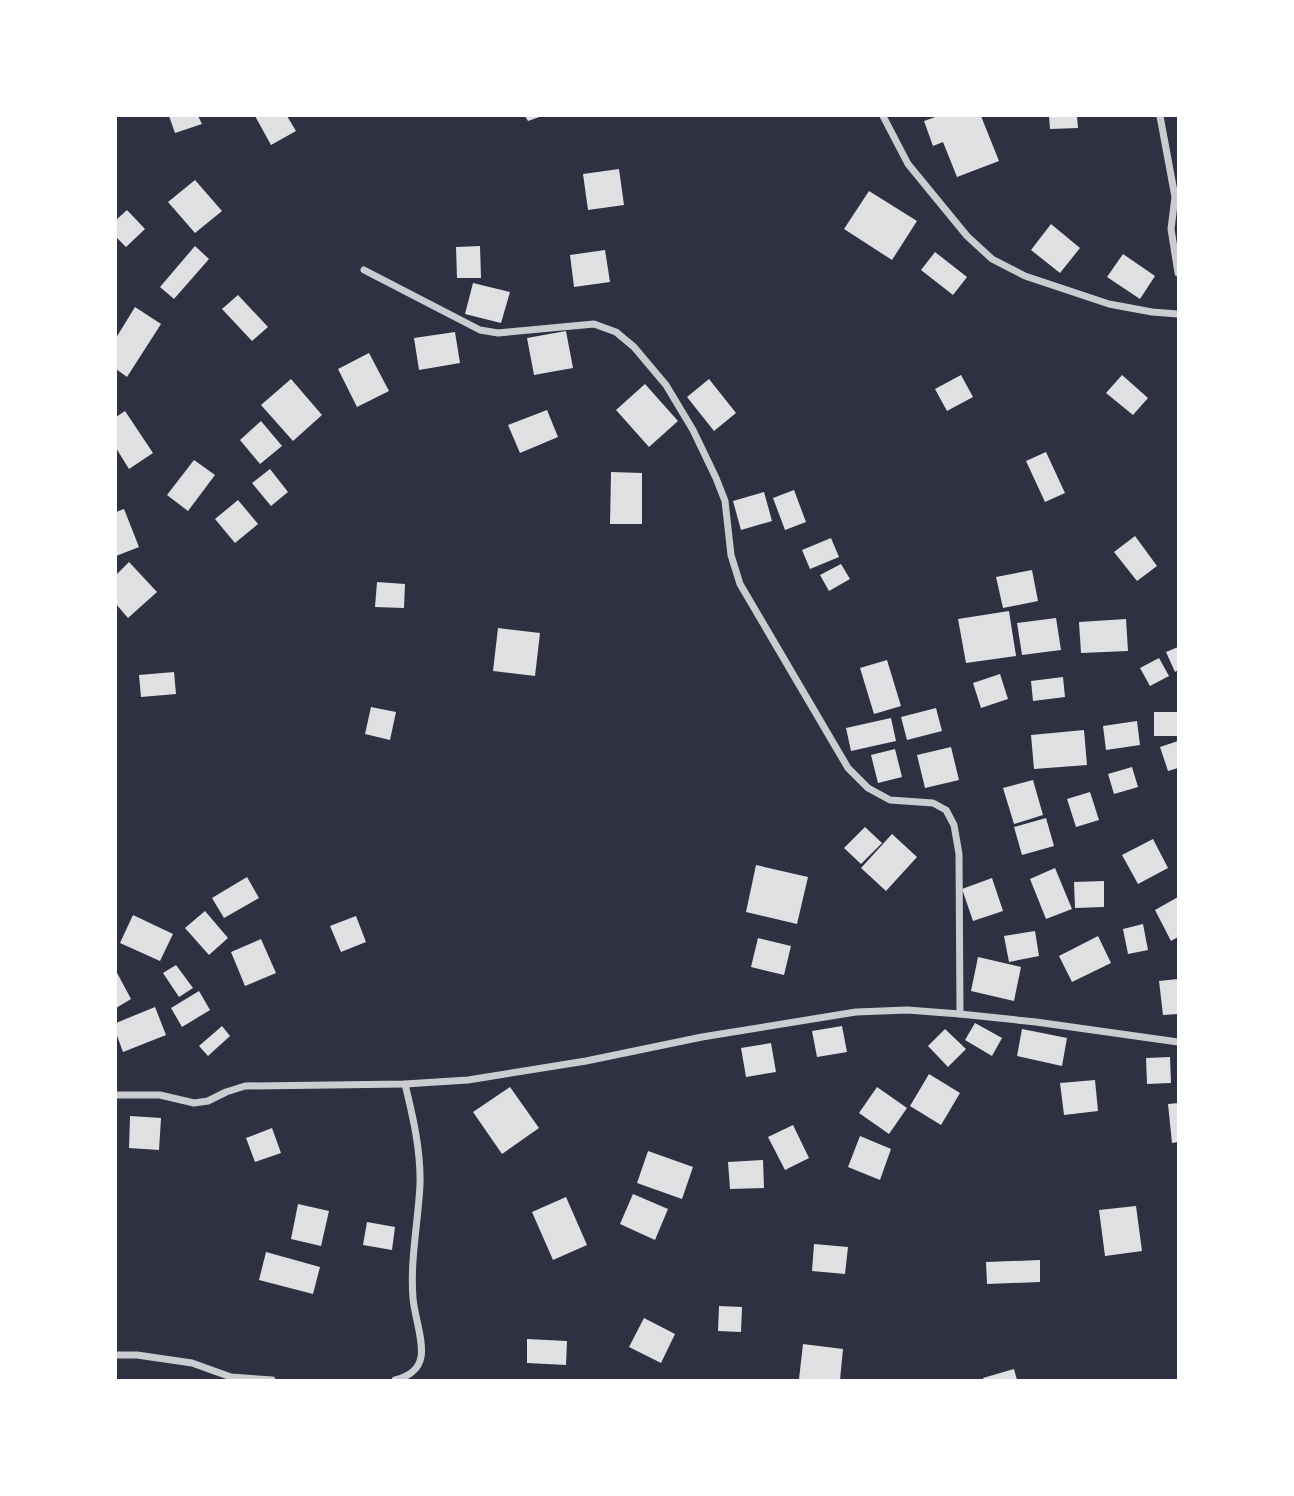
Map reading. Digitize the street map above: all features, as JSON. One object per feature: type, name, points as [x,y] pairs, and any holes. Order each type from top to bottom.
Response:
[{"type":"street","points":[[883,116],[908,164],[967,236],[992,259],[1025,276],[1109,304],[1178,314]]},
{"type":"street","points":[[1160,116],[1177,194],[1171,229],[1178,272]]},
{"type":"street","points":[[364,270],[480,330],[498,333],[594,324],[616,332],[634,347],[666,385],[693,430],[726,501],[731,555],[740,584],[848,768],[868,788],[890,800],[933,803],[946,810],[954,825],[959,854],[960,1014]]},
{"type":"street","points":[[116,1095],[160,1095],[194,1103],[208,1101],[246,1086],[405,1084],[468,1080],[856,1012],[907,1010],[960,1014],[1178,1042]]},
{"type":"street","points":[[395,1381],[414,1372],[421,1357],[413,1298],[413,1260],[420,1183],[417,1144],[405,1084]]},
{"type":"street","points":[[116,1355],[137,1355],[192,1363],[231,1377],[272,1381]]},
{"type":"building","points":[[169,116],[198,116],[202,124],[175,133]]},
{"type":"building","points":[[255,116],[287,116],[296,131],[271,145]]},
{"type":"building","points":[[525,116],[542,116],[528,121]]},
{"type":"building","points":[[938,116],[981,116],[999,161],[957,177],[943,142],[933,146],[924,121]]},
{"type":"building","points":[[1049,116],[1077,116],[1078,128],[1050,129]]},
{"type":"building","points":[[619,169],[624,205],[588,210],[583,174]]},
{"type":"building","points":[[195,180],[222,211],[195,233],[168,202]]},
{"type":"building","points":[[869,191],[917,221],[892,260],[844,229]]},
{"type":"building","points":[[127,210],[145,229],[126,247],[116,237],[116,220]]},
{"type":"building","points":[[1051,224],[1080,248],[1060,273],[1031,250]]},
{"type":"building","points":[[195,246],[209,259],[174,299],[160,287]]},
{"type":"building","points":[[480,246],[481,278],[457,278],[456,247]]},
{"type":"building","points":[[605,250],[610,282],[574,287],[570,255]]},
{"type":"building","points":[[935,252],[967,277],[953,295],[921,270]]},
{"type":"building","points":[[1123,254],[1155,276],[1140,299],[1107,277]]},
{"type":"building","points":[[473,283],[510,292],[501,323],[465,314]]},
{"type":"building","points":[[238,295],[268,327],[252,341],[222,309]]},
{"type":"building","points":[[135,307],[161,324],[127,377],[116,369],[116,338]]},
{"type":"building","points":[[566,331],[573,368],[534,375],[527,338]]},
{"type":"building","points":[[455,332],[460,363],[419,370],[414,338]]},
{"type":"building","points":[[369,353],[389,391],[357,407],[338,369]]},
{"type":"building","points":[[961,375],[973,397],[947,411],[935,389]]},
{"type":"building","points":[[1122,375],[1148,398],[1133,415],[1106,393]]},
{"type":"building","points":[[291,379],[322,415],[293,441],[261,405]]},
{"type":"building","points":[[709,379],[736,413],[714,431],[687,397]]},
{"type":"building","points":[[645,384],[678,421],[649,447],[616,410]]},
{"type":"building","points":[[547,410],[558,437],[520,453],[508,425]]},
{"type":"building","points":[[125,411],[153,453],[129,469],[116,448],[116,417]]},
{"type":"building","points":[[261,421],[282,446],[260,464],[240,440]]},
{"type":"building","points":[[1046,452],[1065,493],[1045,502],[1026,461]]},
{"type":"building","points":[[194,460],[215,475],[188,511],[167,495]]},
{"type":"building","points":[[270,469],[288,492],[271,506],[252,483]]},
{"type":"building","points":[[611,472],[642,473],[642,524],[610,524]]},
{"type":"building","points":[[794,490],[806,522],[785,530],[773,498]]},
{"type":"building","points":[[764,492],[772,521],[741,530],[733,501]]},
{"type":"building","points":[[238,500],[258,524],[235,543],[215,519]]},
{"type":"building","points":[[124,509],[139,547],[116,556],[116,512]]},
{"type":"building","points":[[1135,536],[1157,566],[1137,581],[1114,552]]},
{"type":"building","points":[[831,538],[839,557],[810,569],[802,550]]},
{"type":"building","points":[[129,562],[157,592],[128,618],[116,604],[116,575]]},
{"type":"building","points":[[841,564],[850,579],[829,591],[820,575]]},
{"type":"building","points":[[1032,570],[1038,601],[1003,608],[996,577]]},
{"type":"building","points":[[377,582],[405,584],[404,608],[375,607]]},
{"type":"building","points":[[1009,611],[1016,656],[966,663],[958,619]]},
{"type":"building","points":[[1056,618],[1061,650],[1022,655],[1017,623]]},
{"type":"building","points":[[1126,619],[1128,651],[1081,653],[1079,622]]},
{"type":"building","points":[[498,628],[540,633],[535,676],[493,671]]},
{"type":"building","points":[[1178,647],[1178,670],[1175,672],[1166,652]]},
{"type":"building","points":[[1159,658],[1169,676],[1150,686],[1140,668]]},
{"type":"building","points":[[887,660],[901,706],[874,714],[860,668]]},
{"type":"building","points":[[174,672],[176,694],[141,697],[139,675]]},
{"type":"building","points":[[1000,674],[1008,699],[981,708],[973,683]]},
{"type":"building","points":[[1063,677],[1065,697],[1033,701],[1031,681]]},
{"type":"building","points":[[371,707],[396,712],[390,740],[365,734]]},
{"type":"building","points":[[936,708],[942,731],[907,740],[901,717]]},
{"type":"building","points":[[1154,712],[1178,712],[1178,736],[1154,736]]},
{"type":"building","points":[[891,718],[896,741],[851,751],[846,728]]},
{"type":"building","points":[[1137,721],[1140,745],[1106,750],[1103,726]]},
{"type":"building","points":[[1084,730],[1087,765],[1034,769],[1031,735]]},
{"type":"building","points":[[1178,741],[1178,768],[1168,771],[1160,747]]},
{"type":"building","points":[[951,747],[959,780],[925,788],[917,755]]},
{"type":"building","points":[[895,749],[902,777],[878,783],[871,755]]},
{"type":"building","points":[[1132,767],[1138,787],[1114,794],[1108,774]]},
{"type":"building","points":[[1033,780],[1043,815],[1014,824],[1003,788]]},
{"type":"building","points":[[1090,792],[1099,820],[1076,827],[1067,799]]},
{"type":"building","points":[[1046,818],[1054,846],[1022,855],[1014,827]]},
{"type":"building","points":[[865,827],[882,843],[861,864],[844,848]]},
{"type":"building","points":[[892,834],[917,857],[886,891],[861,868]]},
{"type":"building","points":[[1153,839],[1168,868],[1138,884],[1122,855]]},
{"type":"building","points":[[756,865],[808,877],[797,924],[746,912]]},
{"type":"building","points":[[1055,868],[1072,909],[1046,919],[1030,879]]},
{"type":"building","points":[[247,877],[259,898],[224,918],[212,898]]},
{"type":"building","points":[[992,878],[1003,911],[973,921],[962,889]]},
{"type":"building","points":[[1104,881],[1104,907],[1075,908],[1074,882]]},
{"type":"building","points":[[1178,897],[1178,937],[1171,941],[1155,910]]},
{"type":"building","points":[[205,911],[228,938],[209,955],[185,928]]},
{"type":"building","points":[[133,915],[173,934],[160,961],[120,943]]},
{"type":"building","points":[[356,916],[366,942],[341,952],[330,926]]},
{"type":"building","points":[[1143,924],[1148,950],[1128,954],[1123,929]]},
{"type":"building","points":[[1035,931],[1039,956],[1009,962],[1004,936]]},
{"type":"building","points":[[1098,936],[1111,963],[1072,982],[1059,956]]},
{"type":"building","points":[[758,938],[791,946],[784,975],[751,967]]},
{"type":"building","points":[[261,939],[276,973],[245,986],[231,952]]},
{"type":"building","points":[[978,957],[1021,967],[1014,1001],[971,991]]},
{"type":"building","points":[[176,965],[193,988],[179,997],[163,973]]},
{"type":"building","points":[[116,971],[131,999],[116,1008]]},
{"type":"building","points":[[1178,979],[1178,1014],[1163,1015],[1159,981]]},
{"type":"building","points":[[199,991],[210,1010],[182,1027],[171,1008]]},
{"type":"building","points":[[155,1007],[166,1035],[123,1052],[116,1033],[116,1023]]},
{"type":"building","points":[[975,1023],[1002,1038],[992,1056],[965,1040]]},
{"type":"building","points":[[222,1026],[230,1036],[208,1056],[199,1046]]},
{"type":"building","points":[[842,1026],[847,1052],[817,1057],[812,1031]]},
{"type":"building","points":[[945,1029],[966,1049],[948,1067],[928,1046]]},
{"type":"building","points":[[1022,1029],[1067,1038],[1062,1066],[1017,1056]]},
{"type":"building","points":[[771,1043],[776,1072],[746,1077],[741,1048]]},
{"type":"building","points":[[1170,1057],[1171,1083],[1147,1084],[1146,1058]]},
{"type":"building","points":[[929,1074],[960,1093],[941,1125],[910,1106]]},
{"type":"building","points":[[1095,1080],[1098,1111],[1064,1115],[1060,1083]]},
{"type":"building","points":[[510,1087],[539,1128],[502,1154],[473,1112]]},
{"type":"building","points":[[877,1087],[907,1108],[889,1134],[859,1113]]},
{"type":"building","points":[[1178,1103],[1178,1142],[1172,1143],[1168,1104]]},
{"type":"building","points":[[130,1116],[161,1118],[159,1150],[129,1148]]},
{"type":"building","points":[[793,1125],[809,1158],[785,1170],[768,1137]]},
{"type":"building","points":[[272,1128],[281,1153],[255,1162],[246,1138]]},
{"type":"building","points":[[860,1136],[891,1149],[880,1180],[848,1167]]},
{"type":"building","points":[[648,1151],[693,1167],[682,1199],[637,1183]]},
{"type":"building","points":[[763,1160],[764,1188],[730,1189],[728,1162]]},
{"type":"building","points":[[633,1194],[668,1209],[655,1240],[620,1224]]},
{"type":"building","points":[[566,1197],[587,1245],[553,1260],[532,1212]]},
{"type":"building","points":[[298,1204],[329,1211],[321,1246],[291,1239]]},
{"type":"building","points":[[1136,1206],[1142,1251],[1105,1256],[1099,1210]]},
{"type":"building","points":[[367,1222],[395,1227],[392,1250],[363,1245]]},
{"type":"building","points":[[814,1244],[848,1247],[845,1274],[812,1271]]},
{"type":"building","points":[[266,1252],[320,1267],[313,1294],[259,1280]]},
{"type":"building","points":[[1040,1260],[1040,1282],[987,1284],[986,1262]]},
{"type":"building","points":[[719,1306],[742,1307],[741,1332],[718,1331]]},
{"type":"building","points":[[644,1318],[675,1334],[661,1363],[629,1347]]},
{"type":"building","points":[[527,1339],[567,1341],[566,1365],[527,1363]]},
{"type":"building","points":[[803,1344],[843,1349],[840,1380],[799,1379]]},
{"type":"building","points":[[1014,1369],[1017,1380],[983,1378]]}]
